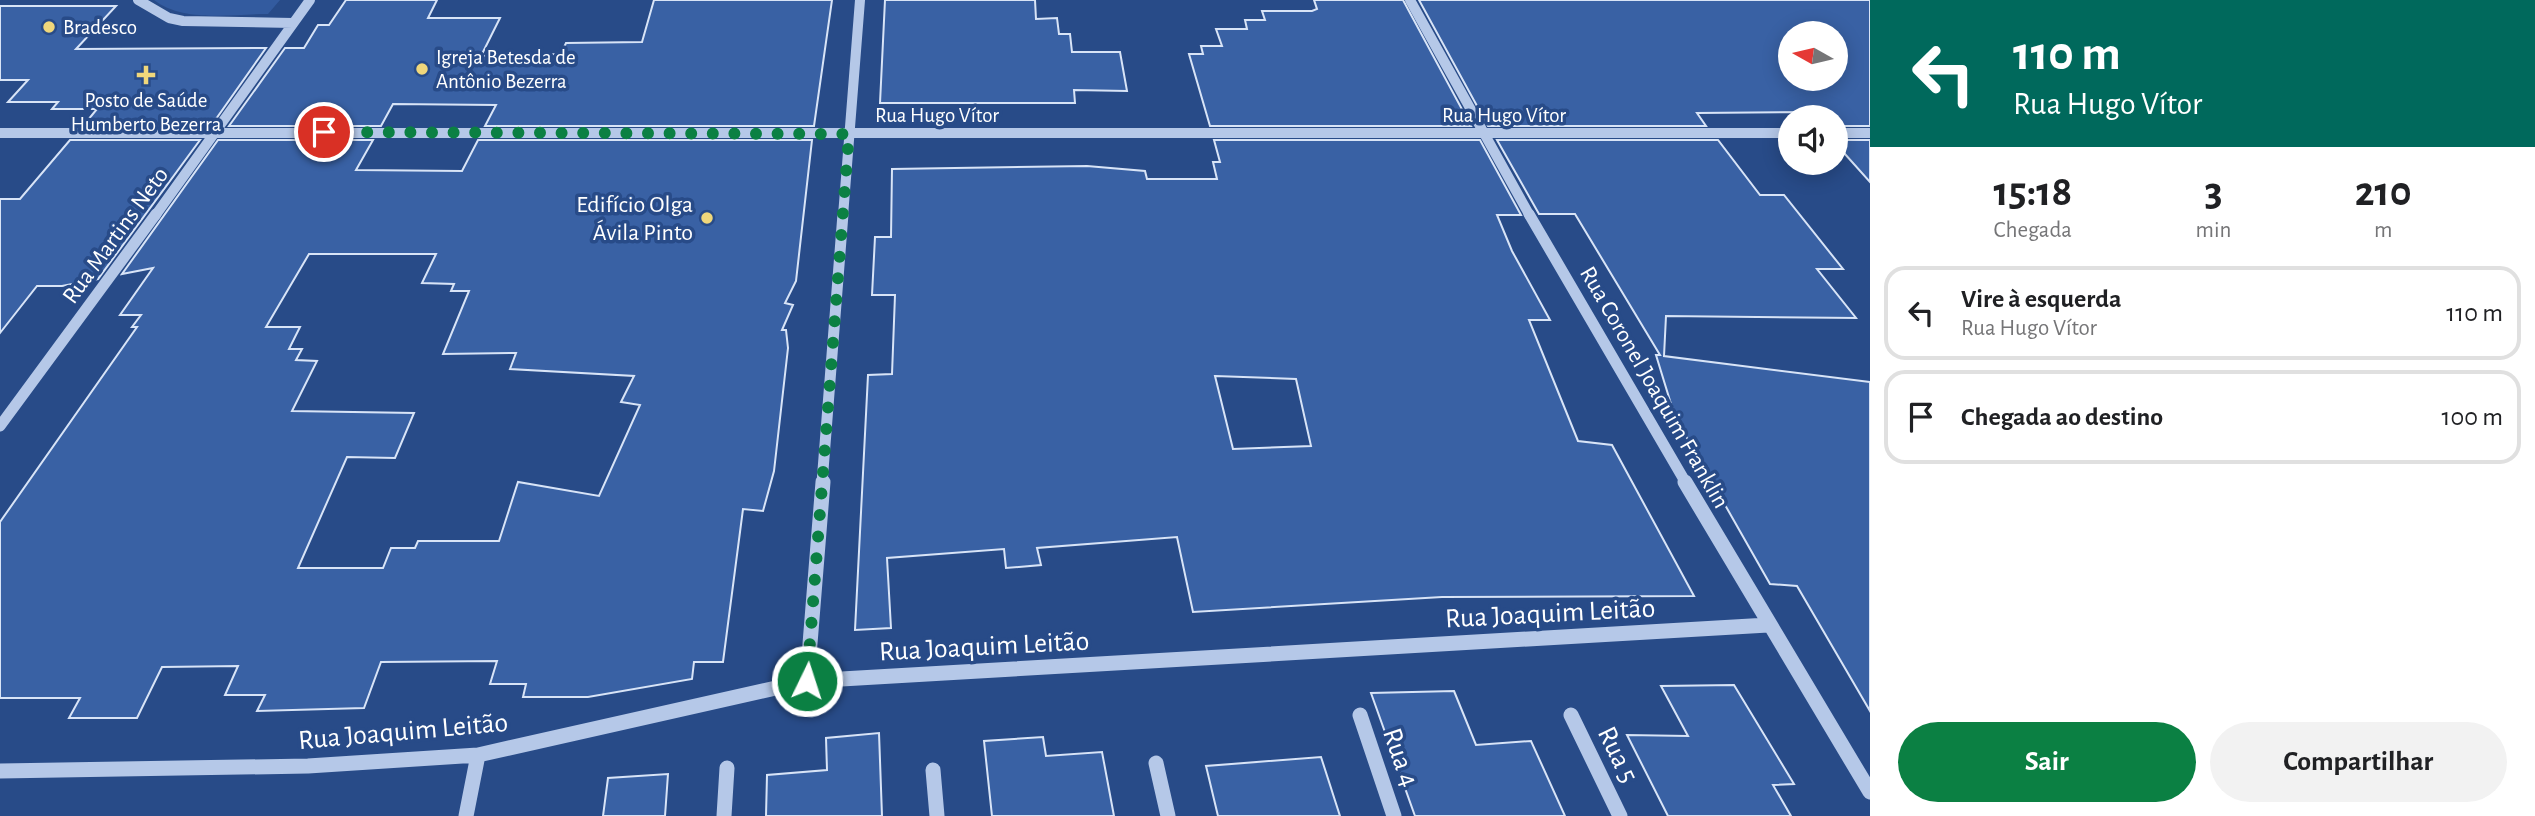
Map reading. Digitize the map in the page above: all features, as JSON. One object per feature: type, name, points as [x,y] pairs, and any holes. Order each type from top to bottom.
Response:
[{"type":"street","points":[[138,0],[169,18],[183,21],[293,23]]},
{"type":"street","name":"Rua Martins Neto","points":[[0,426],[217,132],[310,0]]},
{"type":"street","points":[[807,681],[860,0]]},
{"type":"street","name":"Rua Coronel Joaquim Franklin","points":[[1410,0],[1593,328],[1768,625],[1866,777],[1870,792]]},
{"type":"street","name":"Rua Hugo Vítor","points":[[0,133],[1778,134]]},
{"type":"street","points":[[1848,133],[1870,133]]},
{"type":"street","name":"Rua Joaquim Leitão","points":[[0,771],[308,766],[478,755],[807,681],[1768,625]]},
{"type":"street","name":"Rua 4","points":[[1360,715],[1394,816]]},
{"type":"street","name":"Rua 5","points":[[1571,715],[1620,816]]},
{"type":"street","points":[[466,816],[478,755]]},
{"type":"street","points":[[1156,763],[1168,816]]},
{"type":"street","points":[[724,816],[727,768]]},
{"type":"street","points":[[933,770],[937,816]]},
{"type":"shaded area","points":[[154,0],[280,0],[268,14],[209,16],[179,12]]},
{"type":"building","points":[[346,0],[437,0],[428,18],[500,18],[481,56],[561,54],[566,43],[642,42],[654,0],[832,0],[814,126],[485,126],[496,105],[393,104],[381,126],[229,126],[285,48],[304,48],[318,25],[329,25]]},
{"type":"building","points":[[885,0],[1035,0],[1036,19],[1057,18],[1059,34],[1070,34],[1072,52],[1120,52],[1127,91],[1074,90],[1075,103],[880,103]]},
{"type":"building","points":[[1314,0],[1403,0],[1471,126],[1210,126],[1189,54],[1203,54],[1201,46],[1222,46],[1216,29],[1247,29],[1245,20],[1265,20],[1262,11],[1312,11],[1317,9]]},
{"type":"building","points":[[1419,0],[1870,0],[1870,126],[1848,126],[1848,105],[1778,105],[1778,112],[1697,113],[1706,126],[1488,126]]},
{"type":"building","points":[[0,6],[116,6],[76,49],[266,48],[211,126],[83,126],[97,109],[52,109],[58,102],[8,102],[28,80],[0,80]]},
{"type":"building","points":[[70,140],[200,140],[98,279],[62,286],[37,286],[0,333],[0,199],[20,199]]},
{"type":"building","points":[[218,140],[373,140],[356,170],[462,171],[478,140],[812,140],[796,281],[785,303],[793,305],[782,330],[786,330],[788,348],[774,471],[763,511],[743,509],[723,662],[694,662],[692,679],[588,697],[523,697],[526,684],[490,684],[497,661],[381,662],[364,708],[257,711],[265,695],[225,695],[238,666],[162,667],[137,718],[69,718],[80,698],[0,698],[0,522],[137,327],[132,327],[141,315],[120,315],[153,268],[122,274]],"holes":[[[309,254],[436,254],[422,283],[454,284],[451,291],[469,291],[443,354],[516,353],[510,369],[634,376],[621,402],[640,405],[599,496],[518,482],[499,541],[418,541],[415,548],[391,548],[383,568],[298,568],[347,457],[395,458],[414,413],[292,411],[317,361],[296,360],[302,349],[289,349],[300,327],[266,327]]]},
{"type":"building","points":[[1214,140],[1480,140],[1521,215],[1497,215],[1512,251],[1550,320],[1529,320],[1578,441],[1612,445],[1694,596],[1442,597],[1193,612],[1177,537],[1037,548],[1041,565],[1006,568],[1004,549],[887,558],[891,628],[855,630],[868,375],[892,374],[895,295],[872,295],[875,237],[891,237],[892,169],[1087,166],[1145,171],[1147,179],[1217,179],[1213,162],[1220,162]],"holes":[[[1215,376],[1296,379],[1311,446],[1233,449]]]},
{"type":"building","points":[[1497,140],[1718,140],[1760,195],[1784,195],[1843,269],[1817,269],[1856,318],[1666,316],[1664,356],[1870,382],[1870,711],[1797,586],[1770,584],[1675,417],[1656,355],[1660,355],[1575,214],[1539,214]]},
{"type":"building","points":[[1848,140],[1870,140],[1870,182],[1848,157]]},
{"type":"building","points":[[1734,685],[1794,784],[1773,785],[1791,816],[1668,816],[1627,735],[1688,736],[1661,686]]},
{"type":"building","points":[[1454,691],[1476,745],[1531,741],[1565,816],[1415,816],[1371,693]]},
{"type":"building","points":[[879,733],[882,816],[766,816],[767,775],[827,770],[826,738]]},
{"type":"building","points":[[1043,737],[1046,756],[1102,752],[1114,816],[992,816],[984,741]]},
{"type":"building","points":[[1321,757],[1340,816],[1218,816],[1206,766]]},
{"type":"building","points":[[668,774],[665,816],[603,816],[608,778]]},
{"type":"place","name":"Bradesco","points":[[49,27]]},
{"type":"place","name":"Igreja Betesda de Antônio Bezerra","points":[[422,69]]},
{"type":"place","name":"Posto de Saúde Humberto Bezerra","points":[[146,75]]},
{"type":"place","name":"Edifício Olga Ávila Pinto","points":[[707,218]]},
{"type":"route","points":[[324,132],[849,134],[807,681]]}]
